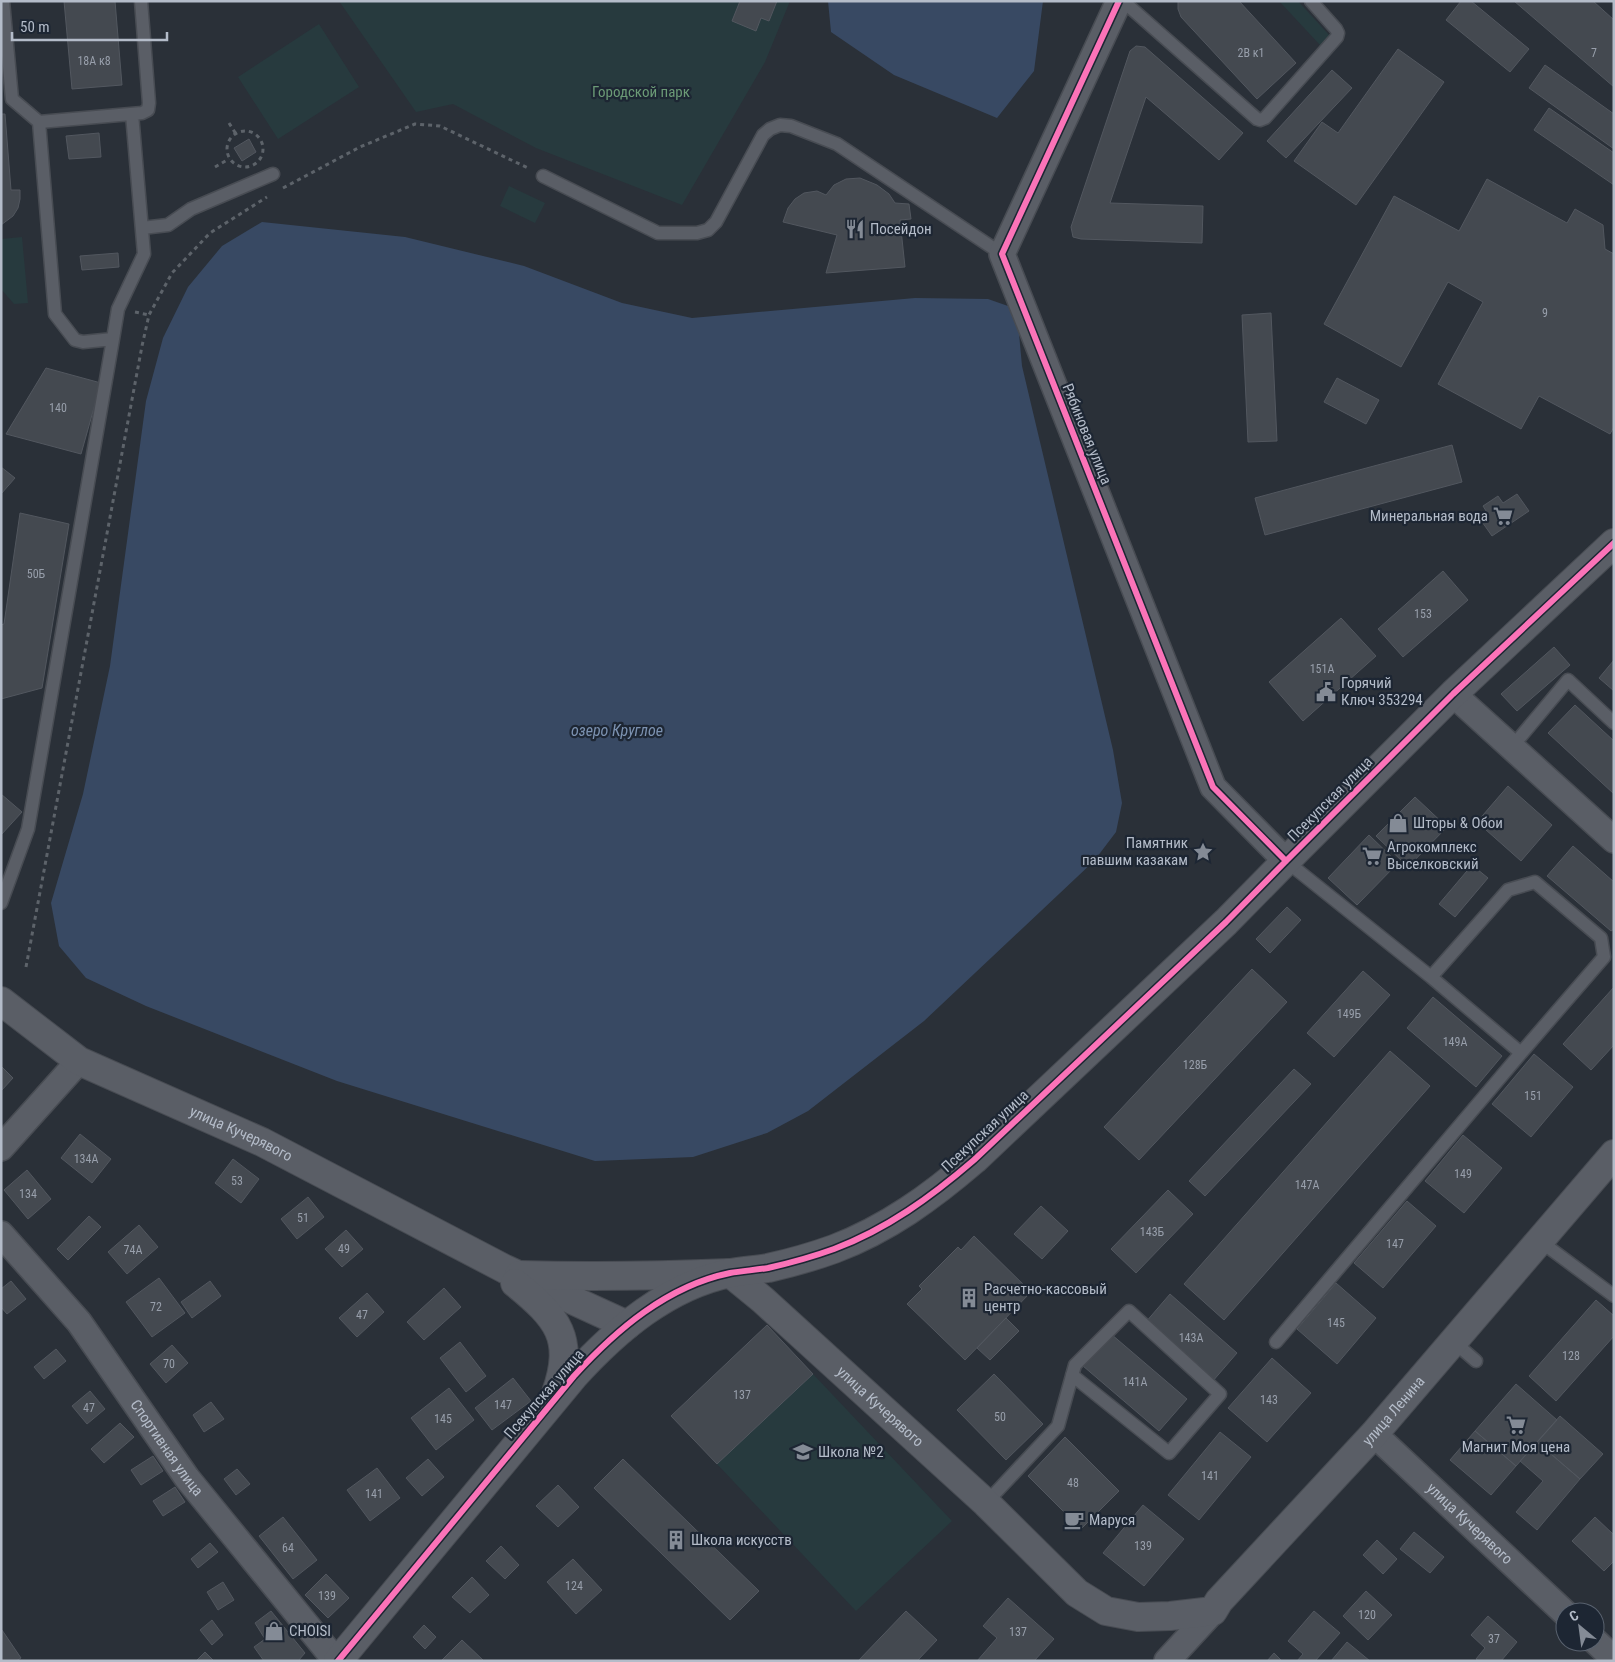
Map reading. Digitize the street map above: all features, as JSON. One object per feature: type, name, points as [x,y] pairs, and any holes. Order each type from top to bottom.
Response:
[{"type":"street","points":[[1002,254],[1121,1]]},
{"type":"street","name":"Рябиновая улица","points":[[1002,254],[1213,787],[1286,861]]},
{"type":"street","name":"Псекупская улица","points":[[337,1661],[589,1360],[627,1325],[645,1311],[679,1291],[708,1279],[730,1273],[768,1268],[834,1249],[884,1226],[940,1189],[981,1153],[1226,922],[1454,694],[1614,543]]},
{"type":"street","points":[[1454,694],[1614,840]]},
{"type":"street","name":"улица Кучерявого","points":[[1,1001],[79,1061],[262,1142],[487,1260],[627,1325]]},
{"type":"street","points":[[1,1148],[79,1061]]},
{"type":"street","name":"улица Ленина","points":[[1167,1661],[1226,1594],[1374,1434],[1614,1154]]},
{"type":"street","name":"Спортивная улица","points":[[1,1234],[79,1322],[187,1478],[337,1661]]},
{"type":"street","name":"улица Кучерявого","points":[[487,1260],[546,1310],[561,1336],[564,1347],[564,1367],[553,1402]]},
{"type":"street","name":"улица Кучерявого","points":[[519,1275],[627,1276],[730,1273],[763,1300],[986,1503],[1077,1593],[1106,1611],[1138,1617],[1170,1616],[1213,1610]]},
{"type":"street","name":"улица Кучерявого","points":[[1374,1434],[1555,1604]]},
{"type":"lane","points":[[3,1],[12,99],[39,122],[55,314],[75,340],[83,342],[113,339]]},
{"type":"lane","points":[[39,122],[142,113],[148,110],[141,1]]},
{"type":"lane","points":[[1121,1],[1256,119],[1260,120],[1265,118],[1337,37],[1336,29],[1311,1]]},
{"type":"lane","points":[[1,903],[28,829],[118,309],[144,254],[132,114]]},
{"type":"lane","points":[[543,176],[658,233],[697,233],[708,230],[716,222],[763,135],[770,129],[780,125],[791,126],[837,144],[1002,254]]},
{"type":"lane","points":[[142,228],[168,225],[192,209],[273,174]]},
{"type":"lane","points":[[1512,747],[1568,680],[1614,722]]},
{"type":"lane","points":[[1286,861],[1431,977],[1521,1053]]},
{"type":"lane","points":[[1276,1342],[1604,957],[1601,938],[1535,882],[1508,890],[1431,977]]},
{"type":"lane","points":[[1540,1242],[1614,1296]]},
{"type":"lane","points":[[986,1503],[1058,1426],[1072,1375],[1075,1366],[1129,1311],[1220,1394],[1169,1453],[1072,1375]]},
{"type":"lane","points":[[1454,1342],[1476,1361]]},
{"type":"path","points":[[230,123],[236,134]]},
{"type":"path","points":[[280,190],[360,147],[415,124],[440,126],[543,176]]},
{"type":"path","points":[[242,131],[250,132],[261,140],[262,154],[254,165],[247,168],[240,167],[229,159],[227,145],[230,138],[236,134],[242,131]]},
{"type":"path","points":[[214,167],[229,159]]},
{"type":"path","points":[[26,967],[149,315],[172,273],[210,232],[272,194]]},
{"type":"green space","name":"Городской парк","points":[[339,1],[790,1],[765,62],[682,205],[536,148],[453,104],[416,112]]},
{"type":"green space","points":[[1279,1],[1298,1],[1330,36],[1320,45]]},
{"type":"green space","points":[[319,24],[359,87],[278,139],[238,77]]},
{"type":"green space","points":[[509,186],[545,203],[535,223],[500,206]]},
{"type":"green space","points":[[22,237],[28,303],[14,304],[1,289],[1,239]]},
{"type":"green space","points":[[813,1374],[952,1521],[856,1611],[717,1464]]},
{"type":"water","points":[[828,1],[1043,1],[1034,71],[997,118],[894,75],[831,32]]},
{"type":"water","name":"озеро Круглое","points":[[262,222],[405,237],[524,266],[622,303],[692,318],[915,298],[988,299],[1008,306],[1018,323],[1022,366],[1113,750],[1122,803],[1116,832],[1094,861],[924,1021],[808,1111],[767,1133],[693,1157],[595,1161],[337,1081],[146,1006],[86,978],[59,946],[51,903],[83,794],[110,666],[146,401],[163,338],[188,287],[222,246]]},
{"type":"building","points":[[64,1],[115,1],[122,85],[72,89]]},
{"type":"building","points":[[740,1],[777,1],[769,21],[761,18],[756,31],[732,21]]},
{"type":"building","points":[[1178,1],[1239,1],[1296,63],[1257,99],[1181,17]]},
{"type":"building","points":[[1461,1],[1471,1],[1529,49],[1510,72],[1446,20]]},
{"type":"building","points":[[1514,1],[1593,1],[1614,20],[1614,87]]},
{"type":"building","points":[[1136,46],[1145,47],[1243,133],[1219,160],[1146,97],[1110,203],[1203,206],[1202,243],[1081,239],[1073,237],[1071,227],[1130,51]]},
{"type":"building","points":[[1398,49],[1444,82],[1356,205],[1294,161],[1322,122],[1338,133]]},
{"type":"building","points":[[1545,65],[1614,114],[1614,149],[1529,88]]},
{"type":"building","points":[[1332,70],[1352,88],[1286,158],[1267,141]]},
{"type":"building","points":[[1549,108],[1614,153],[1614,185],[1534,130]]},
{"type":"building","points":[[1,114],[5,114],[11,190],[20,190],[20,199],[18,208],[13,216],[1,225]]},
{"type":"building","points":[[99,133],[101,157],[69,159],[66,136]]},
{"type":"building","points":[[249,139],[256,152],[242,161],[234,148]]},
{"type":"building","name":"Посейдон","points":[[860,178],[877,185],[889,194],[895,203],[909,204],[911,219],[900,220],[905,267],[826,273],[837,235],[783,222],[788,208],[795,199],[804,193],[817,191],[826,195],[834,185],[846,179]]},
{"type":"building","points":[[1487,179],[1567,223],[1575,209],[1603,225],[1605,249],[1614,254],[1614,427],[1610,434],[1539,396],[1521,429],[1438,384],[1483,302],[1448,282],[1401,367],[1324,324],[1394,196],[1459,231]]},
{"type":"building","points":[[118,253],[119,267],[82,270],[80,256]]},
{"type":"building","points":[[1271,313],[1277,441],[1248,442],[1242,315]]},
{"type":"building","points":[[46,368],[101,383],[81,454],[6,434]]},
{"type":"building","points":[[1337,378],[1379,400],[1366,424],[1324,402]]},
{"type":"building","points":[[1452,445],[1462,482],[1265,535],[1255,498]]},
{"type":"building","points":[[1,467],[15,478],[1,494]]},
{"type":"building","name":"Минеральная вода","points":[[1517,494],[1529,511],[1492,536],[1480,519],[1488,514],[1483,506],[1498,496],[1503,503]]},
{"type":"building","points":[[20,513],[69,524],[42,688],[1,699],[1,625],[4,624]]},
{"type":"building","points":[[1443,571],[1468,600],[1403,657],[1378,629]]},
{"type":"building","points":[[1341,618],[1376,656],[1303,721],[1269,682]]},
{"type":"building","points":[[1554,647],[1570,665],[1517,711],[1501,694]]},
{"type":"building","points":[[1614,660],[1614,691],[1599,678]]},
{"type":"building","points":[[1575,705],[1614,741],[1614,794],[1548,733]]},
{"type":"building","points":[[1508,786],[1552,825],[1521,861],[1477,822]]},
{"type":"building","points":[[1,794],[22,812],[1,835]]},
{"type":"building","points":[[1415,797],[1447,827],[1408,867],[1376,836]]},
{"type":"building","points":[[1369,835],[1398,863],[1357,905],[1328,878]]},
{"type":"building","points":[[1573,846],[1614,882],[1614,929],[1611,931],[1547,876]]},
{"type":"building","points":[[1472,865],[1488,878],[1455,917],[1439,904]]},
{"type":"building","points":[[1287,907],[1301,920],[1270,953],[1256,939]]},
{"type":"building","points":[[1252,969],[1287,1002],[1139,1160],[1104,1127]]},
{"type":"building","points":[[1363,971],[1390,995],[1334,1057],[1307,1033]]},
{"type":"building","points":[[1614,987],[1614,1045],[1591,1070],[1563,1044]]},
{"type":"building","points":[[1433,997],[1502,1056],[1476,1087],[1407,1028]]},
{"type":"building","points":[[1390,1051],[1430,1086],[1224,1320],[1184,1284]]},
{"type":"building","points":[[1534,1054],[1573,1087],[1531,1137],[1492,1104]]},
{"type":"building","points":[[1,1066],[13,1078],[1,1091]]},
{"type":"building","points":[[1294,1069],[1311,1084],[1205,1196],[1189,1181]]},
{"type":"building","points":[[80,1134],[111,1159],[92,1183],[61,1158]]},
{"type":"building","points":[[1463,1135],[1502,1168],[1464,1213],[1425,1181]]},
{"type":"building","points":[[233,1159],[259,1179],[241,1203],[215,1183]]},
{"type":"building","points":[[27,1170],[51,1199],[28,1219],[4,1190]]},
{"type":"building","points":[[1168,1190],[1193,1214],[1136,1273],[1111,1249]]},
{"type":"building","points":[[308,1197],[324,1217],[297,1239],[281,1219]]},
{"type":"building","points":[[1407,1201],[1436,1226],[1383,1288],[1354,1263]]},
{"type":"building","points":[[1041,1206],[1068,1231],[1042,1259],[1014,1234]]},
{"type":"building","points":[[89,1216],[101,1227],[68,1260],[57,1249]]},
{"type":"building","points":[[139,1225],[158,1247],[127,1274],[108,1252]]},
{"type":"building","points":[[346,1230],[363,1249],[342,1267],[325,1249]]},
{"type":"building","name":"Расчетно-кассовый центр","points":[[974,1236],[1031,1292],[965,1360],[907,1304],[922,1289],[919,1286],[958,1247],[961,1250]]},
{"type":"building","points":[[159,1278],[185,1313],[152,1337],[126,1302]]},
{"type":"building","points":[[11,1281],[26,1299],[7,1314],[1,1307],[1,1289]]},
{"type":"building","points":[[210,1281],[221,1296],[192,1318],[181,1302]]},
{"type":"building","points":[[1336,1283],[1376,1318],[1337,1364],[1297,1329]]},
{"type":"building","points":[[444,1288],[461,1307],[424,1340],[407,1322]]},
{"type":"building","points":[[367,1293],[384,1312],[357,1337],[339,1318]]},
{"type":"building","points":[[1170,1294],[1237,1353],[1212,1382],[1145,1323]]},
{"type":"building","points":[[1596,1300],[1614,1316],[1614,1336],[1556,1401],[1529,1376]]},
{"type":"building","points":[[1006,1318],[1019,1331],[990,1360],[977,1348]]},
{"type":"building","points":[[767,1325],[813,1374],[717,1464],[671,1416]]},
{"type":"building","points":[[1111,1334],[1187,1399],[1159,1431],[1083,1366]]},
{"type":"building","points":[[460,1342],[486,1376],[466,1392],[440,1358]]},
{"type":"building","points":[[172,1345],[188,1363],[166,1383],[150,1364]]},
{"type":"building","points":[[56,1349],[66,1361],[44,1379],[34,1367]]},
{"type":"building","points":[[1272,1358],[1311,1393],[1267,1442],[1228,1408]]},
{"type":"building","points":[[994,1374],[1043,1424],[1006,1460],[957,1410]]},
{"type":"building","points":[[513,1378],[531,1401],[492,1430],[475,1408]]},
{"type":"building","name":"Магнит Моя цена","points":[[1516,1384],[1557,1420],[1516,1466],[1475,1431]]},
{"type":"building","points":[[449,1388],[474,1420],[436,1450],[411,1418]]},
{"type":"building","points":[[90,1391],[105,1409],[87,1424],[72,1406]]},
{"type":"building","points":[[211,1402],[224,1419],[204,1432],[193,1415]]},
{"type":"building","points":[[1560,1416],[1603,1454],[1580,1479],[1537,1442]]},
{"type":"building","points":[[120,1423],[134,1437],[104,1463],[91,1449]]},
{"type":"building","points":[[1475,1431],[1516,1466],[1491,1495],[1450,1460]]},
{"type":"building","points":[[1220,1432],[1251,1457],[1199,1520],[1168,1495]]},
{"type":"building","points":[[1065,1437],[1119,1491],[1081,1529],[1028,1476]]},
{"type":"building","points":[[1537,1442],[1580,1479],[1537,1530],[1516,1512],[1543,1481],[1520,1461]]},
{"type":"building","points":[[153,1456],[163,1471],[141,1485],[131,1470]]},
{"type":"building","points":[[428,1459],[444,1477],[422,1496],[406,1478]]},
{"type":"building","name":"Школа искусств","points":[[623,1459],[759,1591],[730,1620],[594,1488]]},
{"type":"building","points":[[377,1468],[400,1498],[370,1521],[347,1490]]},
{"type":"building","points":[[237,1469],[250,1484],[236,1495],[224,1479]]},
{"type":"building","points":[[558,1485],[579,1507],[558,1527],[536,1506]]},
{"type":"building","points":[[175,1487],[185,1502],[163,1516],[153,1501]]},
{"type":"building","points":[[1143,1505],[1184,1539],[1144,1586],[1103,1553]]},
{"type":"building","points":[[283,1517],[317,1560],[293,1579],[259,1536]]},
{"type":"building","points":[[1595,1517],[1614,1535],[1614,1561],[1604,1571],[1572,1541]]},
{"type":"building","points":[[1414,1532],[1444,1557],[1430,1573],[1400,1549]]},
{"type":"building","points":[[1377,1540],[1397,1559],[1383,1574],[1363,1555]]},
{"type":"building","points":[[210,1543],[218,1552],[198,1568],[191,1559]]},
{"type":"building","points":[[501,1546],[519,1565],[505,1579],[486,1561]]},
{"type":"building","points":[[573,1559],[602,1590],[576,1614],[547,1582]]},
{"type":"building","points":[[326,1574],[349,1598],[328,1618],[305,1595]]},
{"type":"building","points":[[472,1577],[489,1595],[470,1613],[452,1597]]},
{"type":"building","points":[[223,1582],[234,1600],[218,1610],[207,1592]]},
{"type":"building","points":[[1366,1591],[1392,1615],[1368,1640],[1343,1616]]},
{"type":"building","points":[[1008,1598],[1054,1639],[1034,1661],[977,1661],[997,1638],[983,1626]]},
{"type":"building","name":"CHOISI","points":[[271,1611],[305,1653],[298,1661],[264,1661],[254,1647],[265,1639],[255,1623]]},
{"type":"building","points":[[906,1611],[937,1640],[917,1661],[858,1661]]},
{"type":"building","points":[[1314,1611],[1340,1633],[1315,1661],[1297,1661],[1303,1654],[1288,1641]]},
{"type":"building","points":[[1488,1616],[1517,1642],[1501,1661],[1479,1661],[1476,1659],[1485,1648],[1471,1635]]},
{"type":"building","points":[[212,1620],[223,1635],[212,1645],[200,1630]]},
{"type":"building","points":[[424,1625],[436,1637],[425,1649],[413,1637]]},
{"type":"building","points":[[2,1630],[21,1658],[16,1661],[1,1661]]},
{"type":"building","points":[[462,1640],[484,1661],[441,1661]]},
{"type":"building","points":[[1347,1642],[1370,1661],[1331,1661]]},
{"type":"building","points":[[205,1652],[214,1661],[196,1661]]},
{"type":"building","points":[[1274,1653],[1282,1661],[1267,1661]]},
{"type":"cycle path","points":[[1119,1],[1002,254],[1213,787],[1286,861]]},
{"type":"cycle path","points":[[338,1661],[574,1376],[607,1342],[644,1312],[685,1288],[707,1279],[730,1273],[768,1268],[834,1249],[890,1222],[941,1187],[974,1160],[1226,922],[1453,694],[1614,543]]},
{"type":"place","name":"Посейдон","points":[[855,229]]},
{"type":"place","name":"Минеральная вода","points":[[1503,516]]},
{"type":"place","name":"Горячий Ключ 353294","points":[[1326,692]]},
{"type":"place","name":"Шторы & Обои","points":[[1398,823]]},
{"type":"place","name":"Памятник павшим казакам","points":[[1203,852]]},
{"type":"place","name":"Агрокомплекс Выселковский","points":[[1372,856]]},
{"type":"place","name":"Расчетно-кассовый центр","points":[[969,1298]]},
{"type":"place","name":"Магнит Моя цена","points":[[1516,1425]]},
{"type":"place","name":"Школа №2","points":[[803,1452]]},
{"type":"place","name":"Маруся","points":[[1074,1520]]},
{"type":"place","name":"Школа искусств","points":[[676,1540]]},
{"type":"place","name":"CHOISI","points":[[274,1631]]}]
